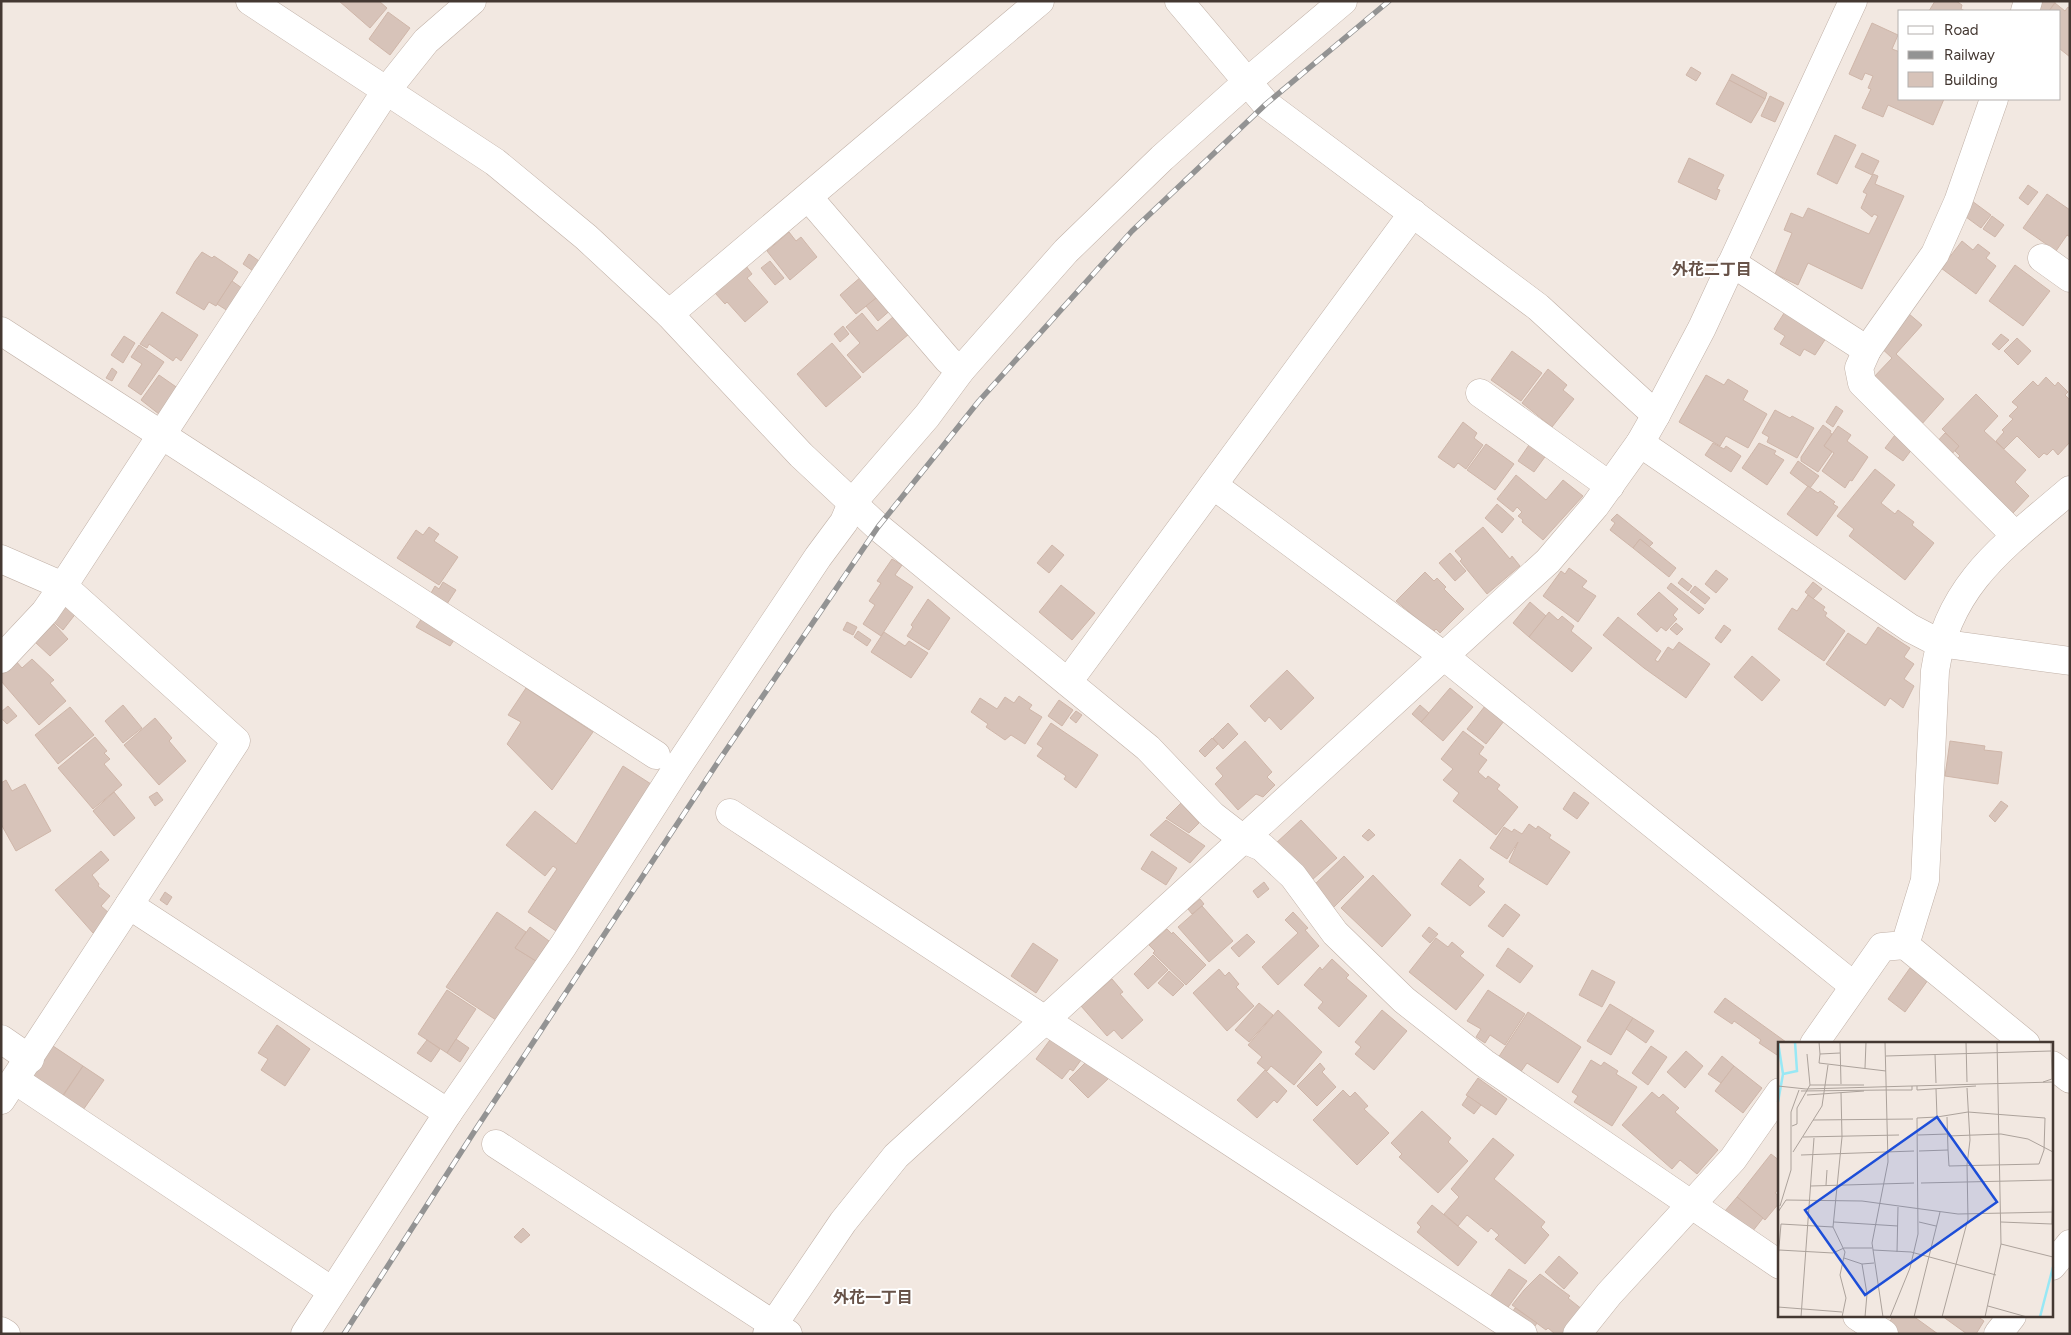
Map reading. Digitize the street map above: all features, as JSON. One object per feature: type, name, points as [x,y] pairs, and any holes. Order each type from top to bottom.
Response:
[{"type":"street","points":[[250,1],[495,162],[586,237],[669,314],[801,455],[852,503],[923,564],[1148,748],[1212,815],[1243,839],[1262,847],[1293,876],[1335,932],[1404,1000],[1484,1063],[1778,1264]]},
{"type":"street","points":[[1,659],[45,612],[63,586],[386,91],[426,41],[472,1]]},
{"type":"street","points":[[669,314],[809,198],[1040,1]]},
{"type":"street","points":[[1180,1],[1266,104],[1538,307],[1656,415]]},
{"type":"street","points":[[305,1334],[448,1114],[563,946],[677,768],[818,557],[844,522],[852,503],[926,416],[961,370],[1066,251],[1162,158],[1247,82],[1343,1]]},
{"type":"street","points":[[496,1144],[776,1330],[843,1222],[896,1156],[1548,561],[1610,486],[1640,443],[1702,328],[1853,1]]},
{"type":"street","points":[[1994,100],[1958,202],[1935,254],[1867,350],[1859,368],[1862,383],[2016,536]]},
{"type":"street","points":[[809,198],[942,353],[961,370]]},
{"type":"street","points":[[1068,682],[1413,213]]},
{"type":"street","points":[[2042,258],[2070,278]]},
{"type":"street","points":[[1730,266],[1743,270],[1867,350]]},
{"type":"street","points":[[1,331],[656,754]]},
{"type":"street","points":[[1480,393],[1610,486]]},
{"type":"street","points":[[1640,443],[1910,628],[1940,643],[2070,661]]},
{"type":"street","points":[[1213,485],[1445,656],[1854,986]]},
{"type":"street","points":[[1904,945],[1925,880],[1935,671],[1940,643],[1959,599],[1992,556],[2070,490]]},
{"type":"street","points":[[1,559],[63,586],[236,741],[15,1080]]},
{"type":"street","points":[[730,812],[1523,1334]]},
{"type":"street","points":[[130,905],[448,1114]]},
{"type":"street","points":[[1815,1042],[1882,947],[1904,945],[2024,1042]]},
{"type":"street","points":[[1,1039],[15,1080],[332,1291]]},
{"type":"street","points":[[2054,1067],[2070,1079]]},
{"type":"street","points":[[1577,1334],[1609,1294],[1733,1159],[1778,1095]]},
{"type":"street","points":[[2054,1264],[2070,1244]]},
{"type":"street","points":[[1860,1318],[1884,1334]]},
{"type":"street","points":[[1998,1334],[2010,1318]]},
{"type":"street","points":[[1,1331],[6,1334]]},
{"type":"building","points":[[339,1],[379,1],[387,8],[370,28]]},
{"type":"building","points":[[1935,1],[1956,1],[1962,5],[1961,9],[1963,10],[1930,10]]},
{"type":"building","points":[[2043,1],[2056,1],[2050,10],[2037,10]]},
{"type":"building","points":[[2055,3],[2065,11],[2068,7],[2070,8],[2070,57],[2061,50],[2061,10],[2050,10]]},
{"type":"building","points":[[388,12],[410,28],[390,55],[369,39]]},
{"type":"building","points":[[1872,23],[1898,35],[1892,49],[1898,51],[1898,100],[1944,100],[1933,125],[1888,105],[1883,117],[1862,108],[1871,89],[1868,88],[1873,76],[1865,73],[1862,80],[1849,74]]},
{"type":"building","points":[[1691,67],[1701,73],[1696,81],[1686,75]]},
{"type":"building","points":[[1732,74],[1767,93],[1765,99],[1729,80]]},
{"type":"building","points":[[1729,80],[1765,99],[1751,123],[1716,104]]},
{"type":"building","points":[[1770,96],[1784,103],[1775,122],[1761,116]]},
{"type":"building","points":[[1835,135],[1856,145],[1837,184],[1817,174]]},
{"type":"building","points":[[1862,153],[1879,161],[1872,175],[1855,167]]},
{"type":"building","points":[[1689,158],[1724,175],[1717,189],[1720,190],[1716,200],[1678,182]]},
{"type":"building","points":[[1873,174],[1878,176],[1875,184],[1904,196],[1862,289],[1808,263],[1798,285],[1775,274],[1792,233],[1784,230],[1791,213],[1803,218],[1808,208],[1869,234],[1878,216],[1874,214],[1872,217],[1861,208],[1867,194],[1863,192]]},
{"type":"building","points":[[2028,185],[2038,192],[2028,205],[2019,198]]},
{"type":"building","points":[[2047,194],[2070,210],[2070,237],[2067,235],[2056,251],[2023,228]]},
{"type":"building","points":[[1972,201],[1991,215],[1981,228],[1962,214]]},
{"type":"building","points":[[1992,216],[2004,225],[1995,237],[1983,229]]},
{"type":"building","points":[[789,232],[796,241],[801,237],[817,257],[790,280],[767,251]]},
{"type":"building","points":[[1962,241],[1973,250],[1978,244],[1990,253],[1986,258],[1996,266],[1976,294],[1941,268]]},
{"type":"building","points":[[202,252],[212,258],[214,256],[238,272],[216,306],[209,302],[204,310],[176,293]]},
{"type":"building","points":[[249,254],[262,263],[256,273],[243,264]]},
{"type":"building","points":[[770,261],[784,278],[775,285],[761,268]]},
{"type":"building","points":[[743,262],[752,274],[747,278],[768,302],[745,322],[727,302],[725,304],[715,293],[718,291],[715,286]]},
{"type":"building","points":[[2015,265],[2050,291],[2023,326],[1989,301]]},
{"type":"building","points":[[862,276],[879,296],[856,314],[840,295]]},
{"type":"building","points":[[232,281],[246,291],[231,313],[217,304]]},
{"type":"building","points":[[881,294],[893,308],[878,321],[866,306]]},
{"type":"building","points":[[1786,310],[1828,335],[1815,355],[1804,349],[1800,356],[1780,344],[1785,336],[1774,329]]},
{"type":"building","points":[[162,312],[198,335],[181,361],[176,357],[173,361],[149,344],[147,348],[140,344]]},
{"type":"building","points":[[862,313],[877,331],[894,316],[909,334],[863,373],[847,355],[860,343],[846,327]]},
{"type":"building","points":[[1908,313],[1922,325],[1896,354],[1944,399],[1921,425],[1872,379],[1892,358],[1878,345]]},
{"type":"building","points":[[843,326],[849,334],[840,342],[834,334]]},
{"type":"building","points":[[2001,334],[2009,340],[1999,350],[1992,344]]},
{"type":"building","points":[[124,336],[135,343],[123,363],[111,355]]},
{"type":"building","points":[[2017,338],[2031,351],[2018,365],[2004,351]]},
{"type":"building","points":[[832,343],[861,377],[826,407],[797,374]]},
{"type":"building","points":[[139,345],[164,362],[141,395],[128,386],[142,364],[131,357]]},
{"type":"building","points":[[1512,351],[1542,373],[1521,401],[1491,380]]},
{"type":"building","points":[[112,368],[117,372],[112,381],[106,378]]},
{"type":"building","points":[[1548,369],[1567,385],[1563,390],[1574,399],[1552,427],[1522,403]]},
{"type":"building","points":[[159,375],[182,391],[164,418],[141,400]]},
{"type":"building","points":[[1706,375],[1724,385],[1728,379],[1748,391],[1743,400],[1767,414],[1748,448],[1726,436],[1720,446],[1679,422]]},
{"type":"building","points":[[2046,377],[2055,386],[2058,382],[2068,392],[2065,395],[2070,400],[2070,442],[2058,455],[2053,449],[2047,455],[2044,453],[2039,458],[2017,436],[2004,449],[1996,441],[2004,432],[2002,430],[2013,419],[2009,416],[2018,407],[2012,402],[2033,381],[2038,386]]},
{"type":"building","points":[[1976,394],[1998,416],[1984,431],[2026,470],[2015,482],[2029,496],[2013,513],[1956,460],[1960,456],[1955,451],[1959,446],[1942,429]]},
{"type":"building","points":[[1836,406],[1843,411],[1833,427],[1826,422]]},
{"type":"building","points":[[1775,410],[1790,418],[1792,416],[1814,428],[1797,458],[1767,442],[1769,437],[1762,433]]},
{"type":"building","points":[[1463,422],[1477,433],[1474,438],[1483,445],[1466,469],[1458,463],[1454,468],[1438,457]]},
{"type":"building","points":[[1823,425],[1832,434],[1824,446],[1832,452],[1818,472],[1801,461],[1801,457]]},
{"type":"building","points":[[1838,426],[1851,435],[1847,441],[1868,457],[1845,488],[1822,471],[1834,453],[1824,446]]},
{"type":"building","points":[[1898,431],[1916,444],[1903,461],[1885,448]]},
{"type":"building","points":[[1945,433],[1959,446],[1949,457],[1935,444]]},
{"type":"building","points":[[1531,442],[1547,454],[1534,472],[1518,461]]},
{"type":"building","points":[[1713,443],[1724,449],[1726,446],[1741,456],[1731,472],[1705,455]]},
{"type":"building","points":[[1759,443],[1776,451],[1774,454],[1784,460],[1767,485],[1742,468]]},
{"type":"building","points":[[1486,444],[1514,464],[1495,490],[1467,470]]},
{"type":"building","points":[[1798,461],[1819,476],[1810,488],[1790,473]]},
{"type":"building","points":[[1875,469],[1895,485],[1881,503],[1895,514],[1898,510],[1914,522],[1912,525],[1934,543],[1905,580],[1849,536],[1854,529],[1837,516]]},
{"type":"building","points":[[1516,475],[1546,500],[1563,480],[1583,496],[1543,540],[1522,522],[1523,520],[1518,516],[1522,512],[1517,507],[1513,512],[1497,499]]},
{"type":"building","points":[[1808,486],[1818,493],[1820,491],[1835,502],[1833,504],[1838,507],[1817,536],[1787,514]]},
{"type":"building","points":[[1497,504],[1514,519],[1502,533],[1485,518]]},
{"type":"building","points":[[1617,514],[1653,543],[1649,547],[1640,539],[1633,548],[1610,530],[1615,523],[1611,520]]},
{"type":"building","points":[[429,527],[439,534],[434,541],[458,557],[439,585],[397,558],[416,530],[423,535]]},
{"type":"building","points":[[1483,527],[1510,559],[1512,556],[1520,566],[1487,594],[1460,561],[1462,559],[1455,551]]},
{"type":"building","points":[[1640,539],[1676,568],[1669,577],[1633,548]]},
{"type":"building","points":[[1052,545],[1064,555],[1049,573],[1037,563]]},
{"type":"building","points":[[1450,553],[1466,571],[1455,581],[1439,563]]},
{"type":"building","points":[[892,559],[902,565],[895,575],[913,587],[881,636],[863,624],[875,605],[869,601],[881,583],[877,581]]},
{"type":"building","points":[[1569,568],[1587,581],[1582,587],[1596,596],[1578,622],[1543,596],[1561,571],[1565,574]]},
{"type":"building","points":[[1716,570],[1728,579],[1716,593],[1705,584]]},
{"type":"building","points":[[1425,572],[1434,581],[1437,578],[1446,587],[1444,589],[1464,609],[1440,633],[1436,629],[1433,632],[1396,601]]},
{"type":"building","points":[[1682,578],[1692,586],[1688,591],[1678,583]]},
{"type":"building","points":[[443,582],[456,590],[443,610],[427,600],[435,586],[439,589]]},
{"type":"building","points":[[1813,582],[1822,589],[1813,599],[1805,592]]},
{"type":"building","points":[[1671,583],[1704,609],[1699,614],[1667,588]]},
{"type":"building","points":[[1061,585],[1095,613],[1072,640],[1039,612]]},
{"type":"building","points":[[1695,586],[1710,598],[1705,604],[1690,592]]},
{"type":"building","points":[[1659,592],[1678,609],[1673,615],[1677,619],[1666,631],[1661,627],[1657,632],[1637,614]]},
{"type":"building","points":[[1808,595],[1825,607],[1823,610],[1827,613],[1825,616],[1845,631],[1824,661],[1778,629],[1792,608],[1797,611]]},
{"type":"building","points":[[928,599],[950,618],[929,650],[907,636],[913,627],[911,625]]},
{"type":"building","points":[[65,602],[77,612],[63,630],[51,620]]},
{"type":"building","points":[[1530,602],[1546,616],[1529,637],[1513,623]]},
{"type":"building","points":[[1549,612],[1558,620],[1562,616],[1574,626],[1571,631],[1592,648],[1572,672],[1529,637]]},
{"type":"building","points":[[424,615],[456,637],[450,646],[416,627]]},
{"type":"building","points":[[1618,617],[1661,651],[1655,660],[1658,662],[1668,647],[1673,650],[1679,642],[1710,664],[1686,698],[1603,635]]},
{"type":"building","points":[[847,622],[857,627],[853,635],[843,630]]},
{"type":"building","points":[[1676,623],[1683,629],[1677,635],[1670,629]]},
{"type":"building","points":[[54,624],[68,639],[50,656],[35,642]]},
{"type":"building","points":[[1724,625],[1731,630],[1721,643],[1715,638]]},
{"type":"building","points":[[1878,627],[1910,648],[1904,657],[1914,664],[1904,679],[1914,686],[1903,708],[1890,698],[1885,706],[1826,664],[1848,633],[1866,645]]},
{"type":"building","points":[[858,631],[871,640],[867,646],[854,637]]},
{"type":"building","points":[[884,632],[905,646],[909,641],[928,653],[911,678],[871,652]]},
{"type":"building","points":[[1752,656],[1780,680],[1762,701],[1734,677]]},
{"type":"building","points":[[32,659],[54,680],[50,683],[66,701],[39,725],[1,681],[1,672],[15,660],[22,668]]},
{"type":"building","points":[[1287,670],[1314,698],[1281,730],[1269,717],[1265,722],[1250,706]]},
{"type":"building","points":[[526,688],[593,732],[552,790],[507,744],[521,722],[508,715]]},
{"type":"building","points":[[1450,688],[1473,707],[1443,741],[1421,722]]},
{"type":"building","points":[[1019,696],[1032,705],[1029,709],[1042,717],[1025,744],[1011,735],[1005,740],[986,727],[988,724],[971,712],[980,698],[997,709],[1005,697],[1014,703]]},
{"type":"building","points":[[1059,700],[1073,710],[1062,726],[1048,716]]},
{"type":"building","points":[[123,705],[142,728],[123,743],[105,721]]},
{"type":"building","points":[[1420,705],[1429,713],[1421,722],[1412,714]]},
{"type":"building","points":[[8,706],[17,716],[7,724],[1,718],[1,712]]},
{"type":"building","points":[[1485,706],[1504,721],[1486,744],[1467,729]]},
{"type":"building","points":[[70,707],[94,735],[58,764],[35,735]]},
{"type":"building","points":[[1076,711],[1082,715],[1076,723],[1070,718]]},
{"type":"building","points":[[155,718],[172,738],[169,741],[186,761],[159,785],[124,745]]},
{"type":"building","points":[[1051,723],[1098,755],[1076,788],[1064,779],[1066,776],[1037,756],[1043,748],[1037,744]]},
{"type":"building","points":[[1228,723],[1238,734],[1223,749],[1213,738]]},
{"type":"building","points":[[1463,731],[1484,747],[1479,754],[1487,760],[1478,772],[1486,779],[1488,776],[1500,785],[1497,789],[1518,807],[1496,835],[1453,801],[1459,793],[1443,780],[1453,769],[1441,759]]},
{"type":"building","points":[[95,737],[107,751],[104,753],[110,759],[104,764],[122,785],[93,809],[58,768]]},
{"type":"building","points":[[1212,738],[1218,744],[1205,757],[1199,751]]},
{"type":"building","points":[[1245,741],[1272,772],[1267,777],[1275,785],[1263,797],[1256,794],[1238,810],[1215,784],[1223,776],[1216,768]]},
{"type":"building","points":[[1950,741],[1985,746],[1984,750],[2002,752],[1998,784],[1945,776]]},
{"type":"building","points":[[623,766],[651,784],[556,931],[528,912],[557,869],[553,866],[545,876],[506,845],[535,811],[576,844]]},
{"type":"building","points":[[6,780],[12,791],[25,784],[51,831],[16,851],[1,824],[1,783]]},
{"type":"building","points":[[114,792],[135,818],[114,836],[93,811]]},
{"type":"building","points":[[157,792],[163,800],[155,806],[149,797]]},
{"type":"building","points":[[1574,792],[1589,803],[1577,819],[1563,809]]},
{"type":"building","points":[[2001,801],[2008,806],[1995,822],[1989,816]]},
{"type":"building","points":[[1181,803],[1199,823],[1189,833],[1166,818]]},
{"type":"building","points":[[1166,820],[1205,846],[1190,863],[1150,835]]},
{"type":"building","points":[[1301,820],[1337,858],[1312,880],[1275,844]]},
{"type":"building","points":[[1529,824],[1536,829],[1538,826],[1551,835],[1549,838],[1570,852],[1547,885],[1509,862],[1518,842],[1507,859],[1490,848],[1504,827],[1512,832],[1514,829],[1522,834]]},
{"type":"building","points":[[1369,829],[1375,835],[1368,841],[1362,836]]},
{"type":"building","points":[[101,851],[109,860],[92,875],[99,884],[98,886],[110,896],[101,906],[110,914],[93,933],[55,890]]},
{"type":"building","points":[[1152,851],[1177,868],[1166,885],[1141,869]]},
{"type":"building","points":[[1344,856],[1364,877],[1333,908],[1312,887]]},
{"type":"building","points":[[1460,859],[1484,879],[1478,886],[1485,892],[1470,906],[1441,884]]},
{"type":"building","points":[[1373,875],[1411,915],[1382,947],[1341,908]]},
{"type":"building","points":[[1264,882],[1269,889],[1258,898],[1253,891]]},
{"type":"building","points":[[165,892],[172,897],[167,905],[160,900]]},
{"type":"building","points":[[1200,899],[1204,904],[1192,914],[1188,909]]},
{"type":"building","points":[[1505,904],[1520,915],[1503,937],[1488,926]]},
{"type":"building","points":[[1202,906],[1233,941],[1209,962],[1178,927]]},
{"type":"building","points":[[497,912],[526,932],[515,948],[536,961],[496,1020],[446,987]]},
{"type":"building","points":[[1293,912],[1308,928],[1305,930],[1319,946],[1278,985],[1262,967],[1298,933],[1285,920]]},
{"type":"building","points":[[530,927],[549,941],[536,961],[515,948]]},
{"type":"building","points":[[1429,927],[1438,934],[1430,943],[1422,936]]},
{"type":"building","points":[[1167,929],[1172,934],[1173,932],[1206,965],[1186,985],[1153,953],[1155,951],[1149,945]]},
{"type":"building","points":[[1247,934],[1255,942],[1239,957],[1231,948]]},
{"type":"building","points":[[1436,938],[1448,947],[1452,942],[1464,952],[1460,956],[1484,975],[1456,1010],[1409,972]]},
{"type":"building","points":[[1033,943],[1058,960],[1036,993],[1011,976]]},
{"type":"building","points":[[1508,948],[1533,966],[1520,983],[1496,966]]},
{"type":"building","points":[[1153,955],[1168,970],[1148,989],[1134,974]]},
{"type":"building","points":[[1332,959],[1349,975],[1346,978],[1367,996],[1339,1027],[1318,1008],[1323,1002],[1304,985],[1320,967],[1322,970]]},
{"type":"building","points":[[1910,968],[1928,980],[1905,1012],[1888,999]]},
{"type":"building","points":[[1219,969],[1225,976],[1229,972],[1239,984],[1236,987],[1254,1006],[1227,1031],[1193,993]]},
{"type":"building","points":[[1592,970],[1615,982],[1602,1007],[1579,995]]},
{"type":"building","points":[[1169,971],[1184,985],[1173,996],[1158,983]]},
{"type":"building","points":[[1112,979],[1123,992],[1120,994],[1143,1020],[1122,1039],[1114,1030],[1107,1036],[1081,1006]]},
{"type":"building","points":[[447,990],[476,1009],[447,1053],[418,1034]]},
{"type":"building","points":[[1488,990],[1525,1014],[1505,1045],[1490,1035],[1485,1043],[1476,1037],[1481,1029],[1467,1021]]},
{"type":"building","points":[[1725,998],[1786,1042],[1778,1042],[1777,1055],[1759,1043],[1761,1040],[1734,1021],[1732,1024],[1714,1012]]},
{"type":"building","points":[[1259,1003],[1273,1015],[1249,1042],[1235,1030]]},
{"type":"building","points":[[1610,1004],[1633,1018],[1611,1055],[1587,1041]]},
{"type":"building","points":[[1278,1010],[1322,1052],[1294,1085],[1271,1066],[1267,1071],[1257,1063],[1262,1057],[1248,1045]]},
{"type":"building","points":[[1382,1010],[1407,1031],[1374,1070],[1355,1054],[1361,1047],[1355,1042]]},
{"type":"building","points":[[1528,1012],[1581,1047],[1558,1083],[1527,1063],[1520,1073],[1498,1058]]},
{"type":"building","points":[[1633,1018],[1654,1031],[1646,1043],[1626,1029]]},
{"type":"building","points":[[277,1025],[310,1049],[285,1086],[261,1070],[268,1059],[258,1053]]},
{"type":"building","points":[[1055,1033],[1084,1056],[1073,1071],[1070,1069],[1062,1079],[1036,1059]]},
{"type":"building","points":[[456,1039],[469,1048],[460,1062],[447,1053]]},
{"type":"building","points":[[427,1040],[440,1049],[431,1062],[417,1053]]},
{"type":"building","points":[[50,1044],[83,1066],[61,1098],[28,1076]]},
{"type":"building","points":[[1651,1046],[1667,1057],[1648,1085],[1632,1073]]},
{"type":"building","points":[[1686,1051],[1703,1066],[1685,1088],[1667,1072]]},
{"type":"building","points":[[1722,1056],[1734,1066],[1721,1083],[1708,1074]]},
{"type":"building","points":[[1088,1060],[1109,1078],[1088,1098],[1069,1079]]},
{"type":"building","points":[[1591,1060],[1601,1066],[1604,1062],[1618,1071],[1616,1074],[1637,1087],[1612,1126],[1574,1102],[1578,1096],[1572,1092]]},
{"type":"building","points":[[1320,1063],[1325,1069],[1322,1072],[1336,1087],[1317,1106],[1297,1086]]},
{"type":"building","points":[[83,1066],[104,1080],[83,1110],[63,1096]]},
{"type":"building","points":[[1734,1066],[1762,1088],[1743,1113],[1715,1091]]},
{"type":"building","points":[[1265,1070],[1287,1091],[1277,1103],[1274,1100],[1257,1118],[1237,1100]]},
{"type":"building","points":[[1478,1078],[1507,1099],[1496,1115],[1466,1095]]},
{"type":"building","points":[[1343,1090],[1350,1097],[1355,1092],[1368,1106],[1364,1109],[1389,1133],[1357,1165],[1313,1120]]},
{"type":"building","points":[[1652,1092],[1659,1098],[1663,1094],[1679,1108],[1675,1112],[1718,1150],[1697,1174],[1680,1160],[1672,1169],[1622,1125]]},
{"type":"building","points":[[1468,1096],[1481,1105],[1474,1114],[1462,1105]]},
{"type":"building","points":[[1422,1111],[1451,1138],[1448,1142],[1468,1161],[1438,1193],[1399,1157],[1402,1154],[1391,1143]]},
{"type":"building","points":[[1493,1138],[1514,1155],[1494,1179],[1545,1222],[1541,1227],[1549,1235],[1525,1264],[1495,1239],[1499,1235],[1491,1228],[1488,1232],[1467,1215],[1458,1226],[1444,1214],[1459,1197],[1451,1189]]},
{"type":"building","points":[[1771,1154],[1778,1159],[1778,1189],[1775,1193],[1778,1195],[1778,1204],[1765,1220],[1737,1197]]},
{"type":"building","points":[[1737,1197],[1763,1218],[1752,1232],[1725,1211]]},
{"type":"building","points":[[1432,1205],[1477,1242],[1458,1266],[1417,1232],[1421,1227],[1417,1223]]},
{"type":"building","points":[[523,1228],[530,1235],[521,1243],[514,1237]]},
{"type":"building","points":[[1559,1256],[1578,1273],[1564,1289],[1545,1272]]},
{"type":"building","points":[[1509,1269],[1527,1281],[1506,1310],[1489,1298]]},
{"type":"building","points":[[1540,1274],[1570,1296],[1568,1298],[1583,1310],[1565,1334],[1555,1334],[1548,1328],[1546,1330],[1512,1305]]},
{"type":"building","points":[[1515,1308],[1537,1323],[1533,1329],[1511,1314]]},
{"type":"building","points":[[1892,1318],[1916,1318],[1938,1334],[1901,1334],[1888,1325]]},
{"type":"building","points":[[1945,1318],[1980,1318],[1984,1321],[1976,1334],[1967,1334]]},
{"type":"railway","points":[[344,1334],[474,1132],[720,759],[878,527],[979,401],[1132,231],[1266,104],[1389,1]]},
{"type":"district","name":"外花二丁目","points":[[1712,269]]},
{"type":"district","name":"外花一丁目","points":[[873,1297]]}]
